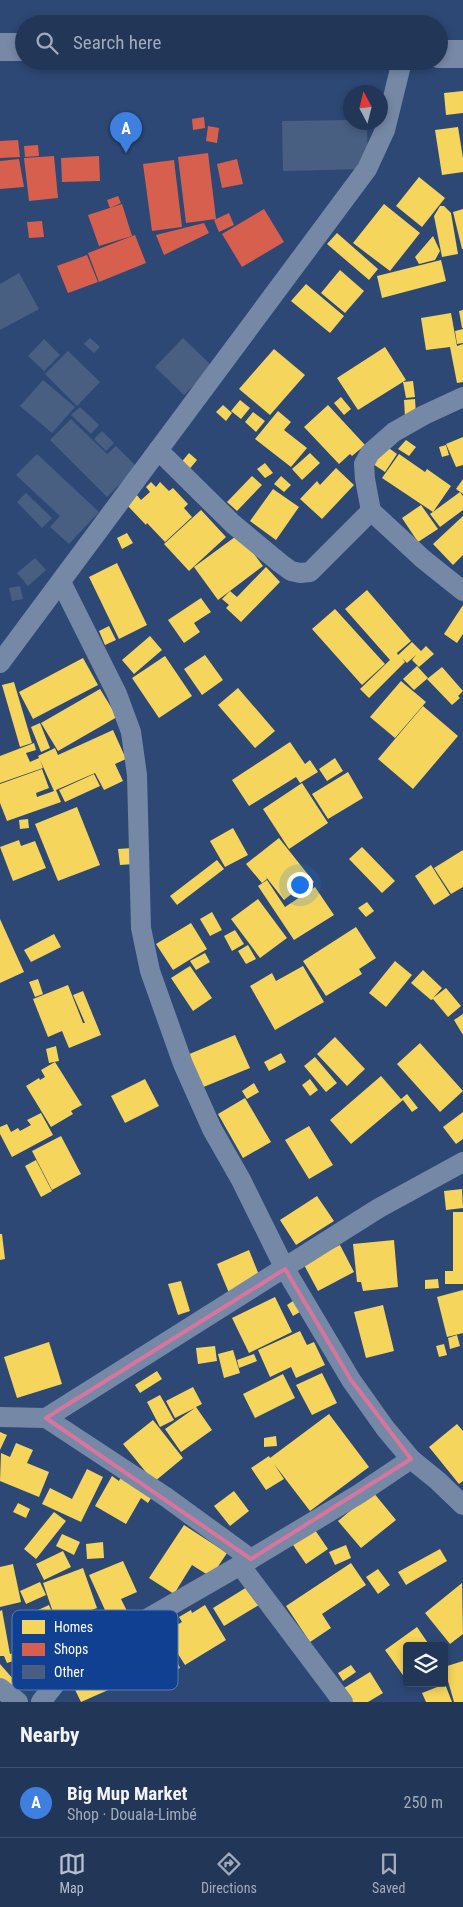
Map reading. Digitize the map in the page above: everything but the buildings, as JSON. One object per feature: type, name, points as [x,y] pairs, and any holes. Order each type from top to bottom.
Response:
[{"type":"highway","points":[[0,47],[15,47]]},
{"type":"highway","points":[[448,54],[463,54]]},
{"type":"street","points":[[0,662],[62,582],[367,169],[385,130],[400,70]]},
{"type":"street","points":[[463,397],[424,415],[394,432],[370,453],[364,464],[364,479],[371,511],[423,559],[463,591]]},
{"type":"street","points":[[158,450],[232,524],[280,563],[300,573],[310,572],[371,511]]},
{"type":"street","points":[[62,582],[118,694],[131,732],[137,775],[140,928],[150,971],[183,1064],[212,1129],[241,1180],[285,1269],[351,1380],[385,1428],[411,1459],[463,1505]]},
{"type":"street","points":[[46,1418],[379,1208],[463,1162]]},
{"type":"street","points":[[0,1417],[46,1418],[166,1498],[246,1562],[343,1702]]},
{"type":"street","points":[[162,1610],[359,1494],[411,1459]]},
{"type":"street","points":[[0,1688],[18,1702]]},
{"type":"street","points":[[41,1702],[50,1690]]},
{"type":"highlighted area","points":[[285,1269],[351,1380],[411,1459],[251,1559],[46,1418]]},
{"type":"place","name":"Big Mup Market","points":[[126,153]]}]
